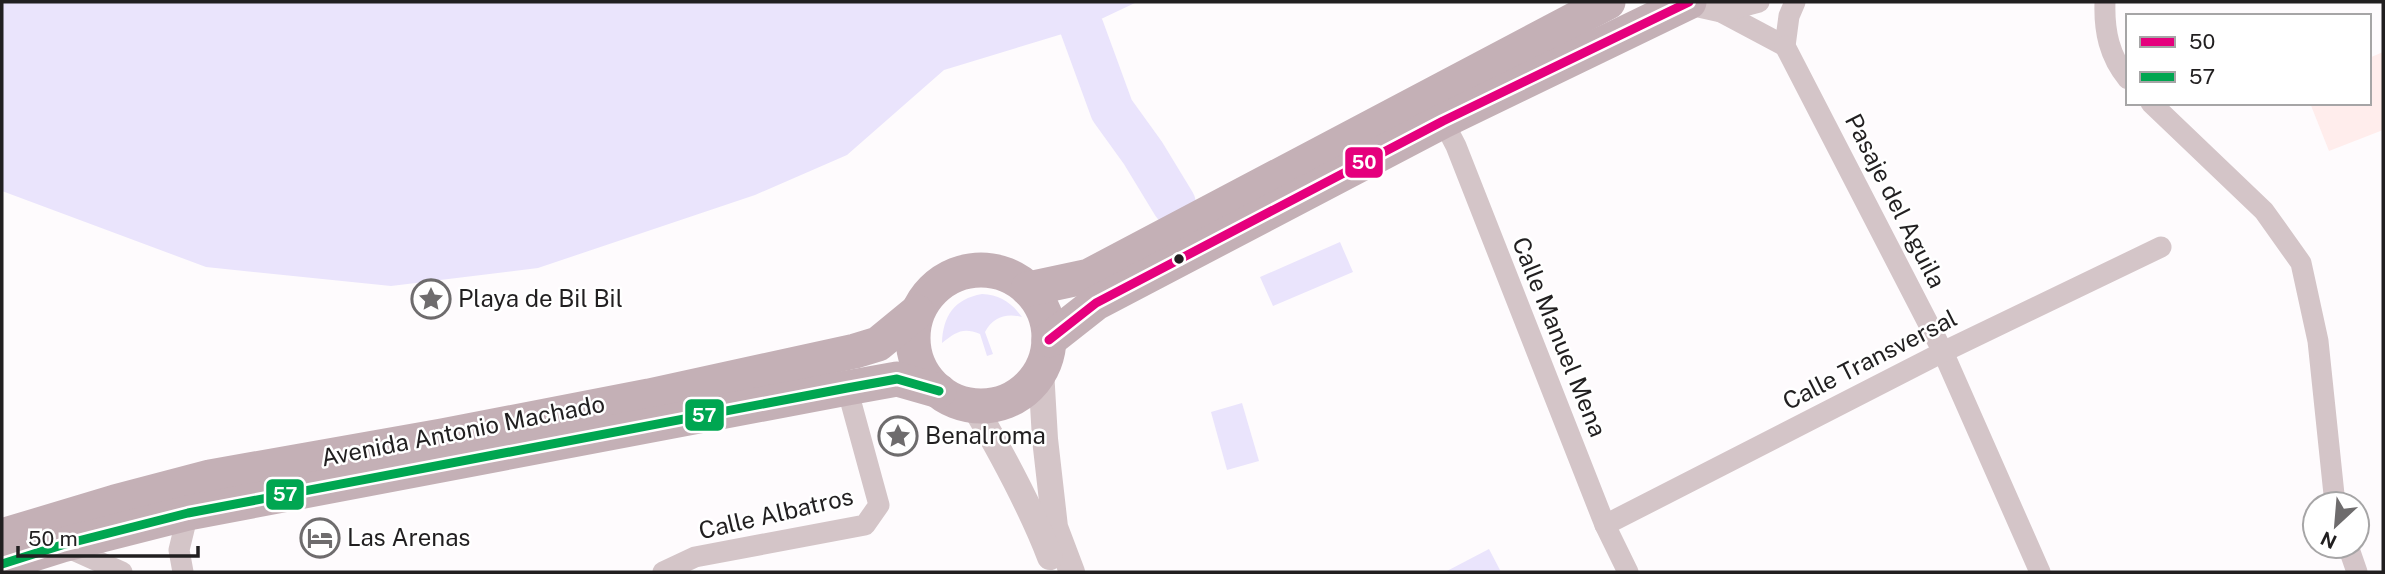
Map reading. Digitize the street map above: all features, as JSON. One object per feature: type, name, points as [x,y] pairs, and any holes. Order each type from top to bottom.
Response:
[{"type":"main road","points":[[1028,289],[1089,276],[1608,2]]},
{"type":"main road","points":[[1045,355],[1047,321],[1040,304],[1028,289],[1010,276],[988,270],[966,271],[946,279],[929,293],[917,312],[913,334],[915,355],[924,375],[939,391],[956,401],[974,406],[995,404],[1015,397],[1031,384],[1045,355],[1096,303],[1443,121],[1687,3]]},
{"type":"main road","name":"Avenida Antonio Machado","points":[[2,536],[210,477],[636,399],[855,351],[878,344],[917,312]]},
{"type":"main road","name":"Avenida Antonio Machado","points":[[2,564],[62,545],[188,513],[847,388],[897,379],[939,391]]},
{"type":"street","points":[[1721,12],[1759,2]]},
{"type":"street","points":[[1687,3],[1721,12],[1785,46],[1789,16],[1795,2]]},
{"type":"street","points":[[2105,2],[2106,35],[2115,60],[2126,76]]},
{"type":"street","name":"Pasaje del Aguila","points":[[1785,46],[1943,352],[2040,572]]},
{"type":"street","points":[[2153,105],[2264,211],[2301,263],[2318,341],[2333,490]]},
{"type":"street","name":"Calle Manuel Mena","points":[[1443,121],[1456,146],[1605,525],[1628,572]]},
{"type":"street","name":"Calle Transversal","points":[[1605,525],[1943,352],[2161,247]]},
{"type":"street","points":[[1045,355],[1055,527],[1072,572]]},
{"type":"street","name":"Calle Albatros","points":[[697,565],[865,525],[879,505],[847,388]]},
{"type":"street","points":[[974,406],[1042,536],[1055,572]]},
{"type":"street","points":[[183,572],[179,550],[188,513]]},
{"type":"street","points":[[62,545],[122,572]]},
{"type":"street","points":[[663,572],[697,565]]},
{"type":"shaded area","points":[[2,2],[1137,2],[1082,28],[944,70],[847,155],[755,195],[538,268],[391,286],[206,267],[2,191]]},
{"type":"shaded area","points":[[2383,52],[2383,130],[2329,151],[2311,105],[2371,105],[2371,57]]},
{"type":"shaded area","points":[[1340,242],[1353,272],[1273,306],[1260,277]]},
{"type":"shaded area","points":[[982,294],[1005,300],[1022,317],[1000,317],[988,327],[985,332],[993,354],[987,356],[980,334],[974,332],[960,332],[942,343],[945,325],[952,310],[964,300]]},
{"type":"shaded area","points":[[1242,403],[1259,461],[1227,470],[1211,412]]},
{"type":"shaded area","points":[[1489,549],[1501,572],[1445,572]]},
{"type":"waterway","points":[[1082,28],[1112,110],[1143,153],[1174,204]]},
{"type":"transit line","name":"50","points":[[1049,340],[1096,303],[1443,121],[1689,2]]},
{"type":"transit line","name":"57","points":[[2,564],[62,545],[188,513],[847,388],[897,379],[939,391]]},
{"type":"place","name":"Playa de Bil Bil","points":[[431,299]]},
{"type":"place","name":"Benalroma","points":[[898,436]]},
{"type":"place","name":"Las Arenas","points":[[320,538]]}]
